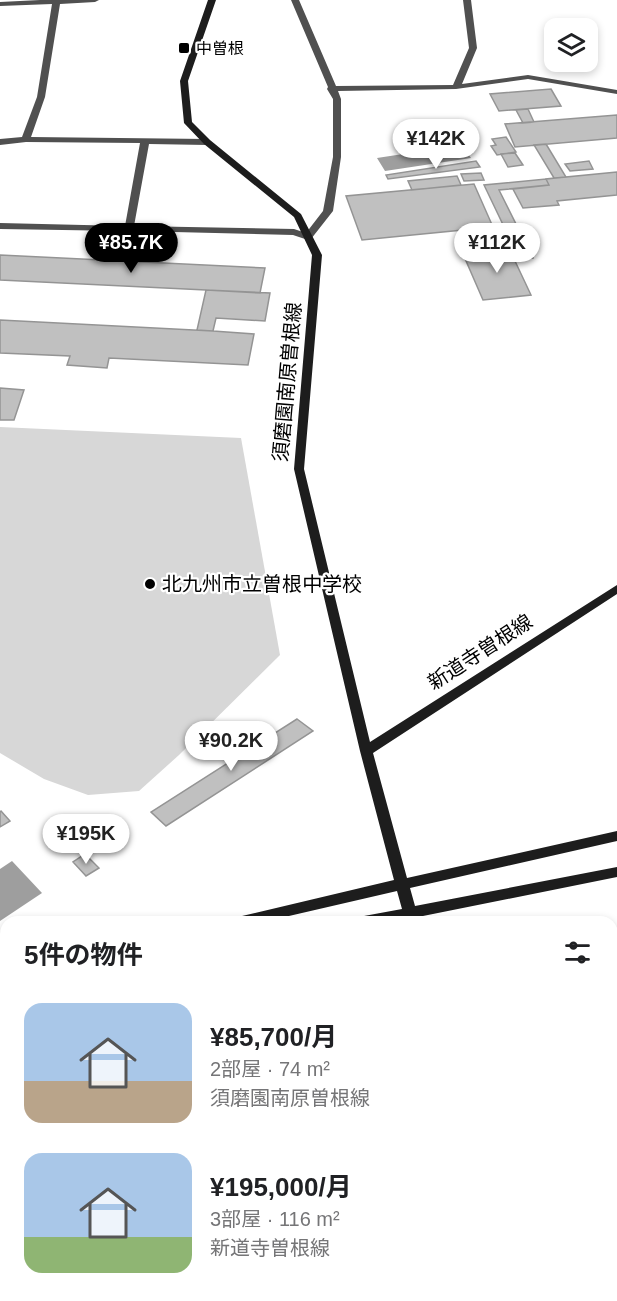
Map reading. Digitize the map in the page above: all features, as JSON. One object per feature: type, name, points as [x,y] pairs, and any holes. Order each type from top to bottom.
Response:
[{"type":"main road","name":"須磨園南原曽根線","points":[[212,0],[184,81],[188,123],[207,142],[298,216],[317,255],[299,470],[366,751],[410,916]]},
{"type":"main road","name":"新道寺曽根線","points":[[366,751],[617,589]]},
{"type":"main road","points":[[268,916],[617,836]]},
{"type":"main road","points":[[424,916],[617,872]]},
{"type":"street","points":[[0,4],[95,0]]},
{"type":"street","points":[[0,226],[129,231],[294,232],[308,237],[328,211],[337,157],[337,99],[295,0]]},
{"type":"street","points":[[456,87],[473,48],[467,0]]},
{"type":"street","points":[[26,139],[41,97],[56,2]]},
{"type":"street","points":[[331,89],[456,87],[528,77],[617,92]]},
{"type":"street","points":[[0,142],[26,139],[207,142]]},
{"type":"street","points":[[129,231],[146,142]]},
{"type":"shaded area","points":[[462,145],[471,158],[385,171],[377,158]]},
{"type":"shaded area","points":[[0,427],[241,438],[280,655],[179,755],[139,791],[88,795],[44,779],[0,753]]},
{"type":"shaded area","points":[[12,861],[42,893],[8,916],[0,916],[0,869]]},
{"type":"building","points":[[551,89],[561,106],[499,111],[490,94]]},
{"type":"building","points":[[528,109],[534,122],[523,123],[516,110]]},
{"type":"building","points":[[617,115],[617,138],[515,147],[505,124]]},
{"type":"building","points":[[506,137],[516,152],[497,155],[491,146],[496,145],[492,139]]},
{"type":"building","points":[[546,144],[566,177],[554,178],[534,145]]},
{"type":"building","points":[[515,153],[523,165],[508,167],[501,154]]},
{"type":"building","points":[[476,161],[480,167],[388,179],[386,175]]},
{"type":"building","points":[[589,161],[593,169],[570,171],[565,164]]},
{"type":"building","points":[[617,172],[617,195],[557,201],[559,205],[523,208],[513,189],[549,185],[546,179]]},
{"type":"building","points":[[481,173],[484,180],[464,181],[461,174]]},
{"type":"building","points":[[457,176],[461,185],[412,190],[408,181]]},
{"type":"building","points":[[546,179],[549,185],[499,190],[533,258],[520,260],[484,185]]},
{"type":"building","points":[[474,184],[493,227],[362,240],[346,196]]},
{"type":"building","points":[[515,248],[520,260],[515,261],[531,295],[483,300],[463,254]]},
{"type":"building","points":[[0,255],[265,268],[260,293],[0,280]]},
{"type":"building","points":[[206,290],[270,293],[265,321],[216,318],[213,331],[197,330]]},
{"type":"building","points":[[0,320],[254,334],[248,365],[109,358],[107,368],[67,365],[70,356],[0,353]]},
{"type":"building","points":[[0,388],[24,390],[14,420],[0,420]]},
{"type":"building","points":[[297,719],[313,731],[166,826],[151,812]]},
{"type":"building","points":[[0,812],[10,821],[0,827]]},
{"type":"building","points":[[85,854],[99,868],[86,876],[73,862]]},
{"type":"place","name":"中曽根","points":[[184,48]]},
{"type":"place","name":"北九州市立曽根中学校","points":[[150,584]]}]
